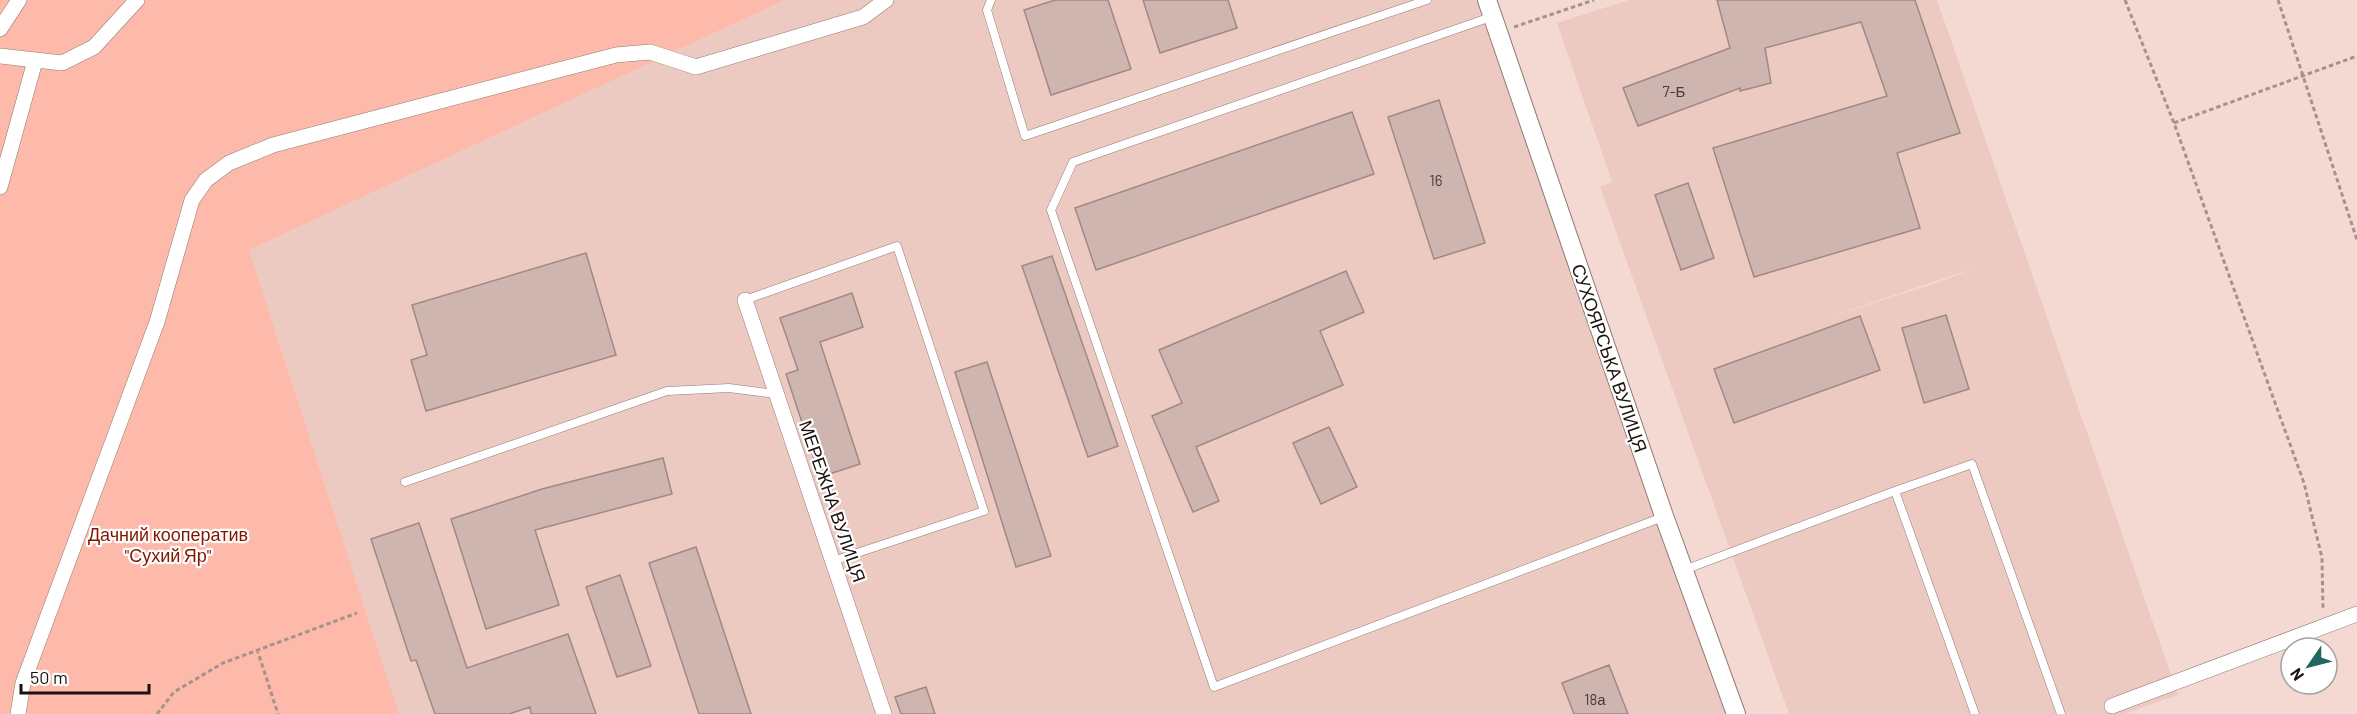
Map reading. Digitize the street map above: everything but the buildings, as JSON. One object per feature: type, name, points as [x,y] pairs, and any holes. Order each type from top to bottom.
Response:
[{"type":"street","points":[[0,30],[19,0]]},
{"type":"street","points":[[0,56],[62,63],[94,47],[137,0]]},
{"type":"street","points":[[18,714],[23,683],[156,322],[192,200],[206,180],[229,164],[273,145],[414,107],[616,55],[650,52],[696,67],[863,17],[886,0]]},
{"type":"street","name":"СУХОЯРСЬКА ВУЛИЦЯ","points":[[1493,16],[1664,516],[1737,714]]},
{"type":"street","points":[[0,187],[35,61]]},
{"type":"street","name":"МЕРЕЖНА ВУЛИЦЯ","points":[[745,300],[884,714]]},
{"type":"street","points":[[2112,706],[2357,614]]},
{"type":"lane","points":[[991,0],[987,10],[1026,136],[1427,0]]},
{"type":"lane","points":[[1493,16],[1073,162],[1052,210],[1214,687],[1664,516]]},
{"type":"lane","points":[[745,300],[897,246],[984,511],[833,561]]},
{"type":"lane","points":[[405,482],[667,391],[729,388],[776,394]]},
{"type":"lane","points":[[1684,570],[1972,464],[2061,714]]},
{"type":"lane","points":[[1895,491],[1975,714]]},
{"type":"path","points":[[1493,16],[1594,0]]},
{"type":"path","points":[[2125,0],[2174,123],[2304,483],[2322,558],[2324,626]]},
{"type":"path","points":[[2278,0],[2357,240]]},
{"type":"path","points":[[2174,123],[2357,56]]},
{"type":"path","points":[[157,714],[174,692],[223,663],[357,613]]},
{"type":"path","points":[[257,649],[278,714]]},
{"type":"shaded area","points":[[785,0],[1487,0],[1736,714],[399,714],[249,250]]},
{"type":"shaded area","points":[[1629,0],[1937,0],[2178,695],[2124,714],[1789,714],[1600,187],[1612,182],[1557,23]],"holes":[[[1978,267],[1939,282],[1814,322]]]},
{"type":"green space","name":"Дачний кооператив \"Сухий Яр\"","points":[[0,0],[785,0],[249,250],[399,714],[0,714]]}]
